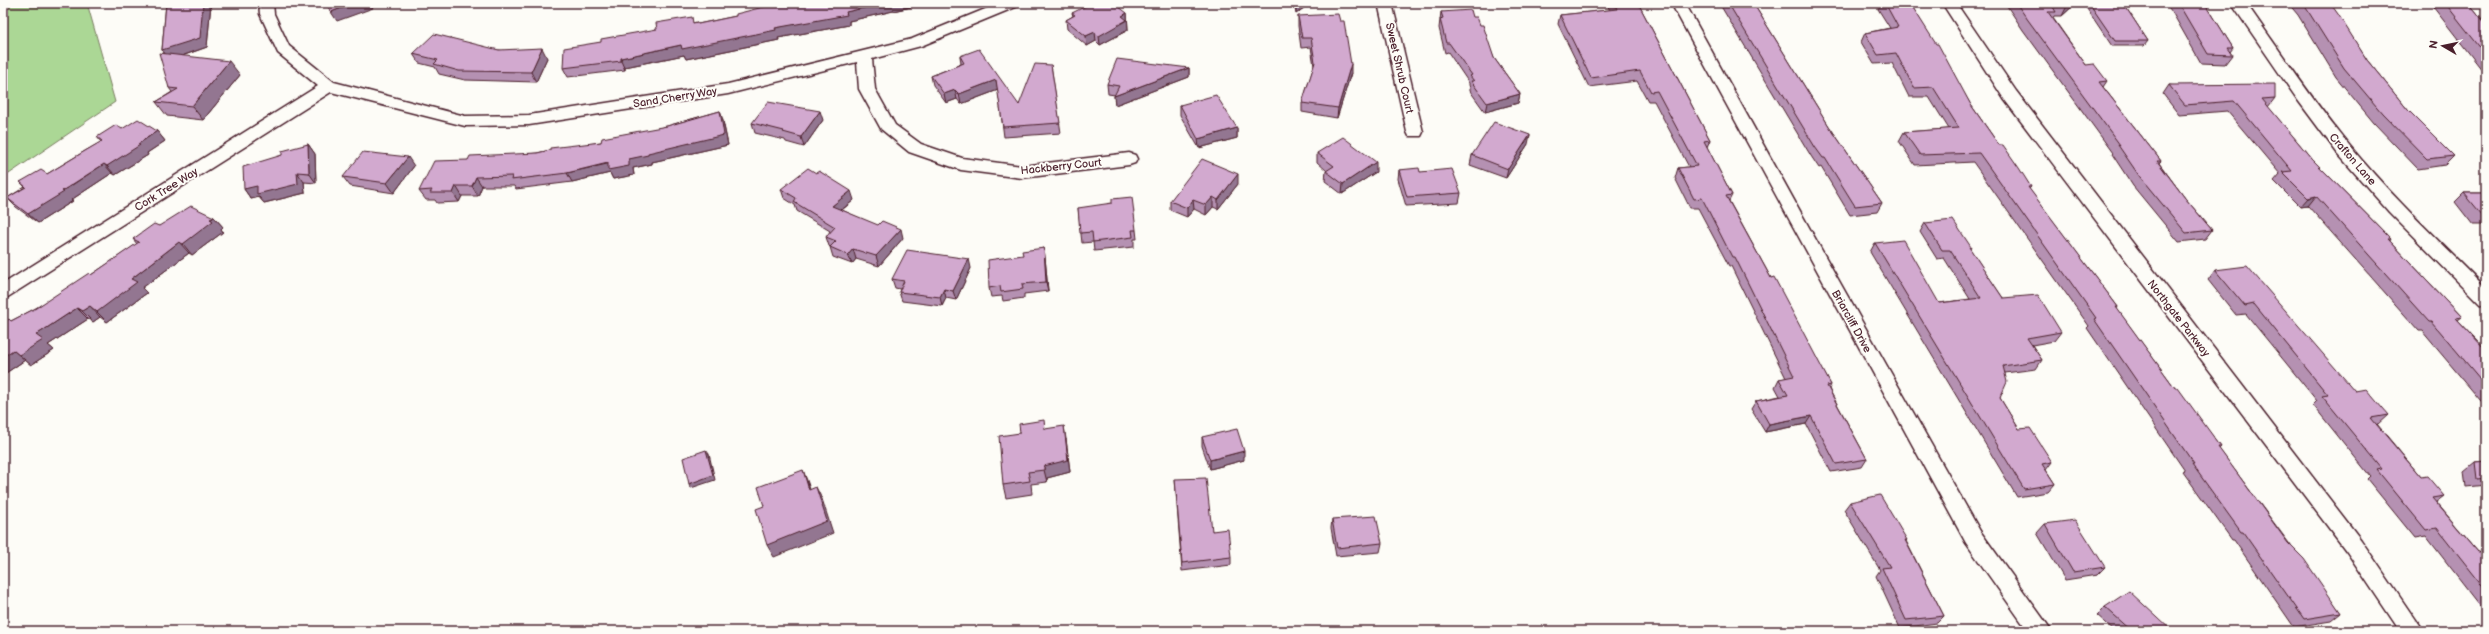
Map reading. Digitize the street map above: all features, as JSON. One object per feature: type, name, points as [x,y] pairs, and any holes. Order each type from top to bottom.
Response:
[{"type":"street","points":[[266,3],[267,14],[283,49],[329,86]]},
{"type":"street","name":"Sand Cherry Way","points":[[329,86],[465,121],[529,120],[728,89],[916,43],[1013,3]]},
{"type":"street","name":"Sweet Shrub Court","points":[[1385,3],[1415,132]]},
{"type":"street","name":"Briarcliff Drive","points":[[1678,3],[1746,123],[1812,251],[1973,537],[2041,631]]},
{"type":"street","name":"Northgate Parkway","points":[[1949,3],[2010,95],[2354,546],[2412,631]]},
{"type":"street","name":"Crafton Lane","points":[[2238,3],[2298,91],[2344,151],[2406,219],[2480,286],[2486,299]]},
{"type":"street","name":"Hackberry Court","points":[[864,56],[867,89],[889,129],[916,148],[961,164],[1022,172],[1129,159]]},
{"type":"street","name":"Cork Tree Way","points":[[3,292],[329,86]]},
{"type":"green space","points":[[3,3],[87,3],[115,102],[3,178]]},
{"type":"building","points":[[166,3],[203,3],[200,38],[162,50]]},
{"type":"building","points":[[326,3],[355,3],[331,12]]},
{"type":"building","points":[[785,3],[885,3],[846,12],[847,15],[775,28],[776,30],[682,49],[681,45],[621,58],[621,61],[563,68],[564,48],[601,42],[601,39],[657,29],[656,23],[692,17],[693,23],[697,22],[698,24],[736,16],[736,14],[767,6]]},
{"type":"building","points":[[1092,3],[1114,3],[1127,13],[1122,16],[1127,20],[1099,36],[1095,32],[1086,36],[1066,20],[1075,15],[1072,13]]},
{"type":"building","points":[[1614,3],[1638,3],[1710,140],[1704,141],[1732,195],[1726,196],[1771,278],[1774,277],[1831,385],[1827,386],[1867,459],[1836,464],[1811,416],[1769,424],[1756,401],[1788,395],[1779,379],[1794,376],[1735,257],[1732,257],[1702,198],[1694,199],[1678,168],[1697,166],[1657,91],[1651,92],[1640,71],[1591,78],[1560,15],[1617,9]]},
{"type":"building","points":[[1728,3],[1753,3],[1829,126],[1882,203],[1855,206],[1825,158],[1823,158],[1815,147]]},
{"type":"building","points":[[1885,3],[1910,3],[1936,44],[1938,44],[1971,105],[1999,145],[2003,145],[2019,168],[2031,187],[2028,187],[2118,307],[2116,307],[2175,388],[2178,388],[2221,447],[2218,447],[2288,543],[2304,559],[2341,613],[2304,619],[2243,532],[2241,532],[2192,464],[2194,464],[2094,319],[2096,318],[1979,153],[1920,155],[1904,132],[1959,128],[1933,87],[1914,88],[1896,53],[1878,55],[1865,33],[1898,27]]},
{"type":"building","points":[[2016,3],[2071,3],[2067,6],[2053,7],[2056,12],[2048,12],[2086,65],[2094,64],[2107,81],[2099,82],[2161,161],[2157,161],[2185,198],[2212,230],[2186,233],[2140,177],[2118,145],[2120,145]]},
{"type":"building","points":[[2089,3],[2123,3],[2148,41],[2115,41]]},
{"type":"building","points":[[2178,3],[2205,3],[2233,48],[2227,48],[2232,55],[2208,54]]},
{"type":"building","points":[[2303,3],[2330,3],[2367,60],[2408,110],[2454,156],[2427,159],[2382,113],[2344,68]]},
{"type":"building","points":[[2445,3],[2469,3],[2486,24],[2486,55]]},
{"type":"building","points":[[1471,10],[1473,17],[1477,17],[1480,25],[1483,25],[1494,58],[1520,94],[1487,103],[1471,81],[1474,81],[1470,76],[1472,75],[1449,43],[1446,43],[1440,19],[1443,18],[1441,12]]},
{"type":"building","points":[[1338,14],[1340,21],[1344,21],[1351,64],[1338,108],[1302,103],[1315,62],[1311,38],[1302,38],[1298,16]]},
{"type":"building","points":[[434,34],[499,50],[542,48],[531,72],[459,71],[434,64],[438,60],[413,54]]},
{"type":"building","points":[[979,49],[1019,105],[1035,64],[1051,65],[1060,123],[1003,127],[996,80],[959,94],[955,90],[944,94],[931,76],[964,63],[960,56]]},
{"type":"building","points":[[159,53],[229,61],[192,106],[156,102],[178,89],[169,88]]},
{"type":"building","points":[[1117,59],[1189,68],[1114,96],[1119,86],[1107,84]]},
{"type":"building","points":[[2275,84],[2275,98],[2262,99],[2312,159],[2391,239],[2388,239],[2462,317],[2456,318],[2486,350],[2486,386],[2432,322],[2429,322],[2316,196],[2308,198],[2282,172],[2292,171],[2234,101],[2185,105],[2169,85]]},
{"type":"building","points":[[1216,95],[1237,128],[1198,139],[1180,105]]},
{"type":"building","points":[[768,102],[820,111],[801,137],[752,123]]},
{"type":"building","points":[[720,111],[724,135],[629,159],[629,166],[608,170],[608,163],[567,173],[511,180],[512,176],[476,177],[472,186],[456,186],[453,193],[430,193],[432,190],[419,191],[434,161],[468,160],[470,156],[537,153],[550,150],[550,148],[601,142],[602,138],[667,126]]},
{"type":"building","points":[[138,119],[157,131],[138,144],[140,145],[107,166],[104,164],[62,191],[64,192],[28,214],[7,198],[26,187],[20,182],[41,170],[47,174],[102,141],[97,137],[116,125],[122,129]]},
{"type":"building","points":[[1494,122],[1530,135],[1508,169],[1472,155]]},
{"type":"building","points":[[1343,137],[1376,162],[1343,184],[1326,171],[1334,166],[1317,153]]},
{"type":"building","points":[[308,144],[309,173],[297,172],[298,184],[257,194],[257,186],[244,189],[243,167],[282,155],[282,151]]},
{"type":"building","points":[[363,152],[408,157],[387,183],[343,177]]},
{"type":"building","points":[[1202,159],[1238,174],[1218,200],[1213,197],[1206,205],[1193,200],[1187,208],[1170,201]]},
{"type":"building","points":[[808,168],[816,173],[819,171],[851,191],[832,206],[878,225],[882,221],[901,229],[876,256],[853,249],[848,255],[830,247],[836,241],[826,237],[835,227],[794,202],[796,198],[781,189]]},
{"type":"building","points":[[1419,168],[1420,172],[1452,169],[1461,193],[1407,197],[1399,170]]},
{"type":"building","points":[[2464,193],[2486,193],[2486,216],[2483,216]]},
{"type":"building","points":[[1132,197],[1136,230],[1132,230],[1133,237],[1093,242],[1092,232],[1080,233],[1078,208],[1112,203],[1112,199]]},
{"type":"building","points":[[191,206],[214,217],[210,219],[213,221],[183,244],[179,242],[131,279],[137,282],[97,312],[90,306],[82,311],[77,308],[36,335],[43,340],[19,355],[13,350],[3,357],[3,323],[9,319],[11,321],[36,308],[89,273],[91,275],[139,242],[133,239],[154,224],[159,226]]},
{"type":"building","points":[[1953,220],[2003,298],[2038,295],[2061,332],[2027,338],[2042,360],[2003,366],[2007,382],[2000,398],[2019,429],[2030,428],[2052,462],[2042,464],[2055,484],[2024,489],[1875,243],[1903,240],[1939,303],[1981,298],[1950,250],[1942,250],[1925,223]]},
{"type":"building","points":[[1044,248],[1046,282],[1022,284],[1023,289],[1001,292],[1000,286],[989,288],[988,260],[1023,255],[1022,251]]},
{"type":"building","points":[[907,250],[969,259],[953,291],[944,289],[940,297],[899,292],[904,281],[892,279]]},
{"type":"building","points":[[2247,266],[2355,391],[2366,389],[2388,415],[2371,418],[2421,477],[2427,476],[2444,496],[2432,498],[2478,552],[2486,551],[2486,590],[2437,528],[2426,530],[2377,470],[2382,469],[2322,396],[2328,395],[2254,304],[2245,306],[2215,270]]},
{"type":"building","points":[[1044,420],[1045,429],[1064,426],[1068,460],[1044,466],[1044,470],[1028,472],[1030,481],[1003,485],[999,436],[1020,433],[1019,424]]},
{"type":"building","points":[[1237,429],[1244,451],[1210,460],[1202,437]]},
{"type":"building","points":[[706,450],[713,475],[689,484],[683,458]]},
{"type":"building","points":[[2486,461],[2486,478],[2477,479],[2475,462]]},
{"type":"building","points":[[803,470],[809,490],[816,487],[827,521],[767,545],[756,509],[764,506],[758,487]]},
{"type":"building","points":[[1206,478],[1212,531],[1228,529],[1231,557],[1182,563],[1175,479]]},
{"type":"building","points":[[1880,495],[1907,540],[1905,540],[1944,616],[1906,620],[1882,568],[1890,567],[1850,502]]},
{"type":"building","points":[[1376,516],[1382,543],[1337,548],[1332,519]]},
{"type":"building","points":[[2075,520],[2105,567],[2073,572],[2045,524]]},
{"type":"building","points":[[2129,591],[2172,631],[2132,631],[2105,607]]}]
